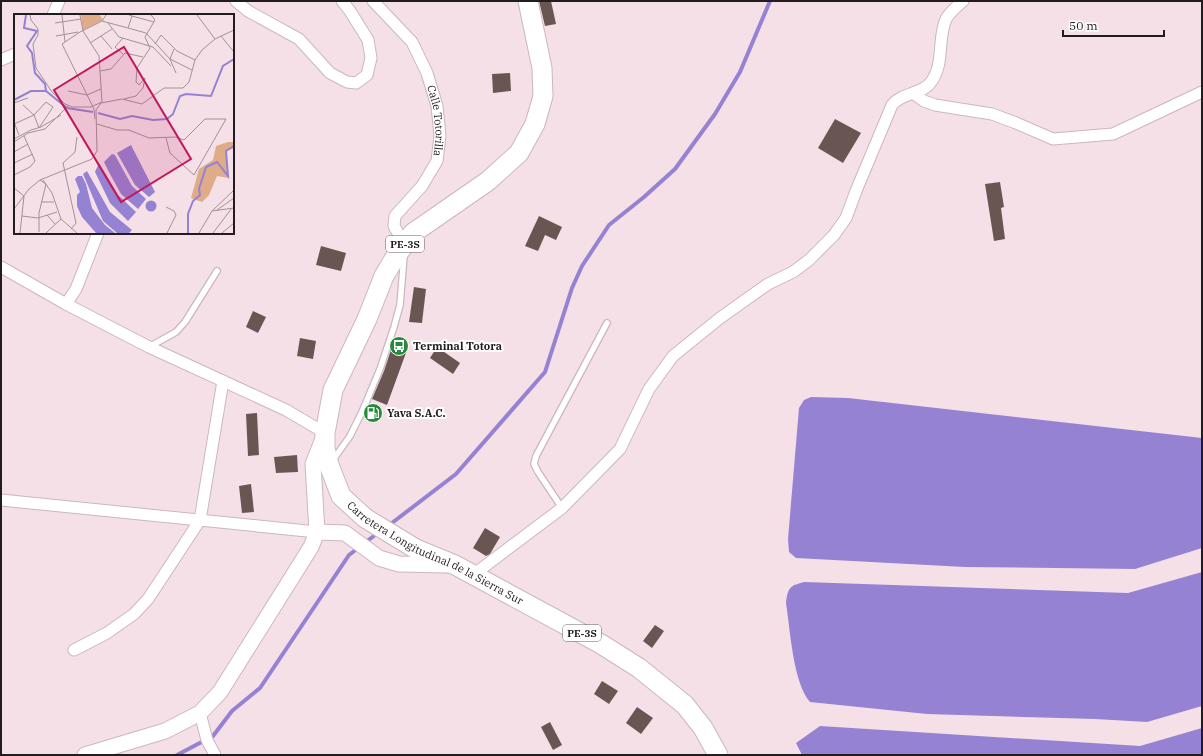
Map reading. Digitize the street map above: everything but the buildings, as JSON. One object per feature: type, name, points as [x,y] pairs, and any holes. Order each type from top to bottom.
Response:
[{"type":"highway","name":"Carretera Longitudinal de la Sierra Sur","points":[[528,1],[542,68],[543,96],[535,124],[519,153],[488,181],[413,233],[404,244],[384,276],[367,319],[333,390],[325,433],[325,448],[329,465],[341,496],[365,518],[416,549],[455,565],[601,644],[639,668],[685,705],[704,728],[718,755]]},
{"type":"street","points":[[53,14],[59,1]]},
{"type":"street","points":[[236,1],[248,11],[299,39],[330,73],[347,82],[356,83],[366,75],[371,58],[368,40],[342,1]]},
{"type":"street","name":"Calle Totorilla","points":[[373,1],[412,42],[427,73],[437,106],[440,136],[437,161],[422,186],[395,216],[394,226],[404,244]]},
{"type":"street","points":[[473,575],[562,508],[620,449],[649,389],[673,356],[720,318],[768,284],[793,272],[809,260],[834,235],[846,218],[892,105],[896,100],[925,89],[934,77],[939,62],[942,36],[946,20],[951,12],[963,1]]},
{"type":"street","points":[[1,60],[14,54]]},
{"type":"street","points":[[913,93],[924,101],[935,105],[992,114],[1053,139],[1113,134],[1202,92]]},
{"type":"street","points":[[66,304],[76,289],[98,234]]},
{"type":"street","points":[[1,267],[66,304],[149,347],[286,410],[325,433],[313,464],[317,532],[311,547],[220,692],[200,713],[164,731],[86,755]]},
{"type":"street","points":[[74,650],[107,633],[134,614],[148,599],[200,520],[223,381]]},
{"type":"street","points":[[1,500],[317,532],[345,533],[379,558],[399,564],[455,565]]},
{"type":"street","points":[[200,713],[207,740],[215,755]]},
{"type":"lane","points":[[329,465],[350,436],[380,369],[400,305],[404,244]]},
{"type":"lane","points":[[149,347],[176,332],[185,322],[217,271]]},
{"type":"lane","points":[[562,508],[534,464],[536,456],[607,323]]},
{"type":"shaded area","points":[[811,397],[848,398],[1202,438],[1202,548],[1135,569],[965,567],[796,558],[789,552],[788,539],[799,408],[804,400]]},
{"type":"shaded area","points":[[1202,572],[1202,706],[1147,722],[927,714],[810,702],[804,693],[796,669],[786,603],[790,588],[804,582],[1128,593]]},
{"type":"shaded area","points":[[820,726],[1140,746],[1202,728],[1202,755],[802,755],[796,743]]},
{"type":"waterway","points":[[388,526],[456,474],[545,372],[572,288],[582,266],[609,225],[644,197],[675,169],[715,114],[740,72],[770,1]]},
{"type":"waterway","points":[[177,755],[213,736],[232,711],[260,688],[349,555],[379,532]]},
{"type":"place","name":"Terminal Totora","points":[[399,346]]},
{"type":"place","name":"Yava S.A.C.","points":[[373,413]]}]
